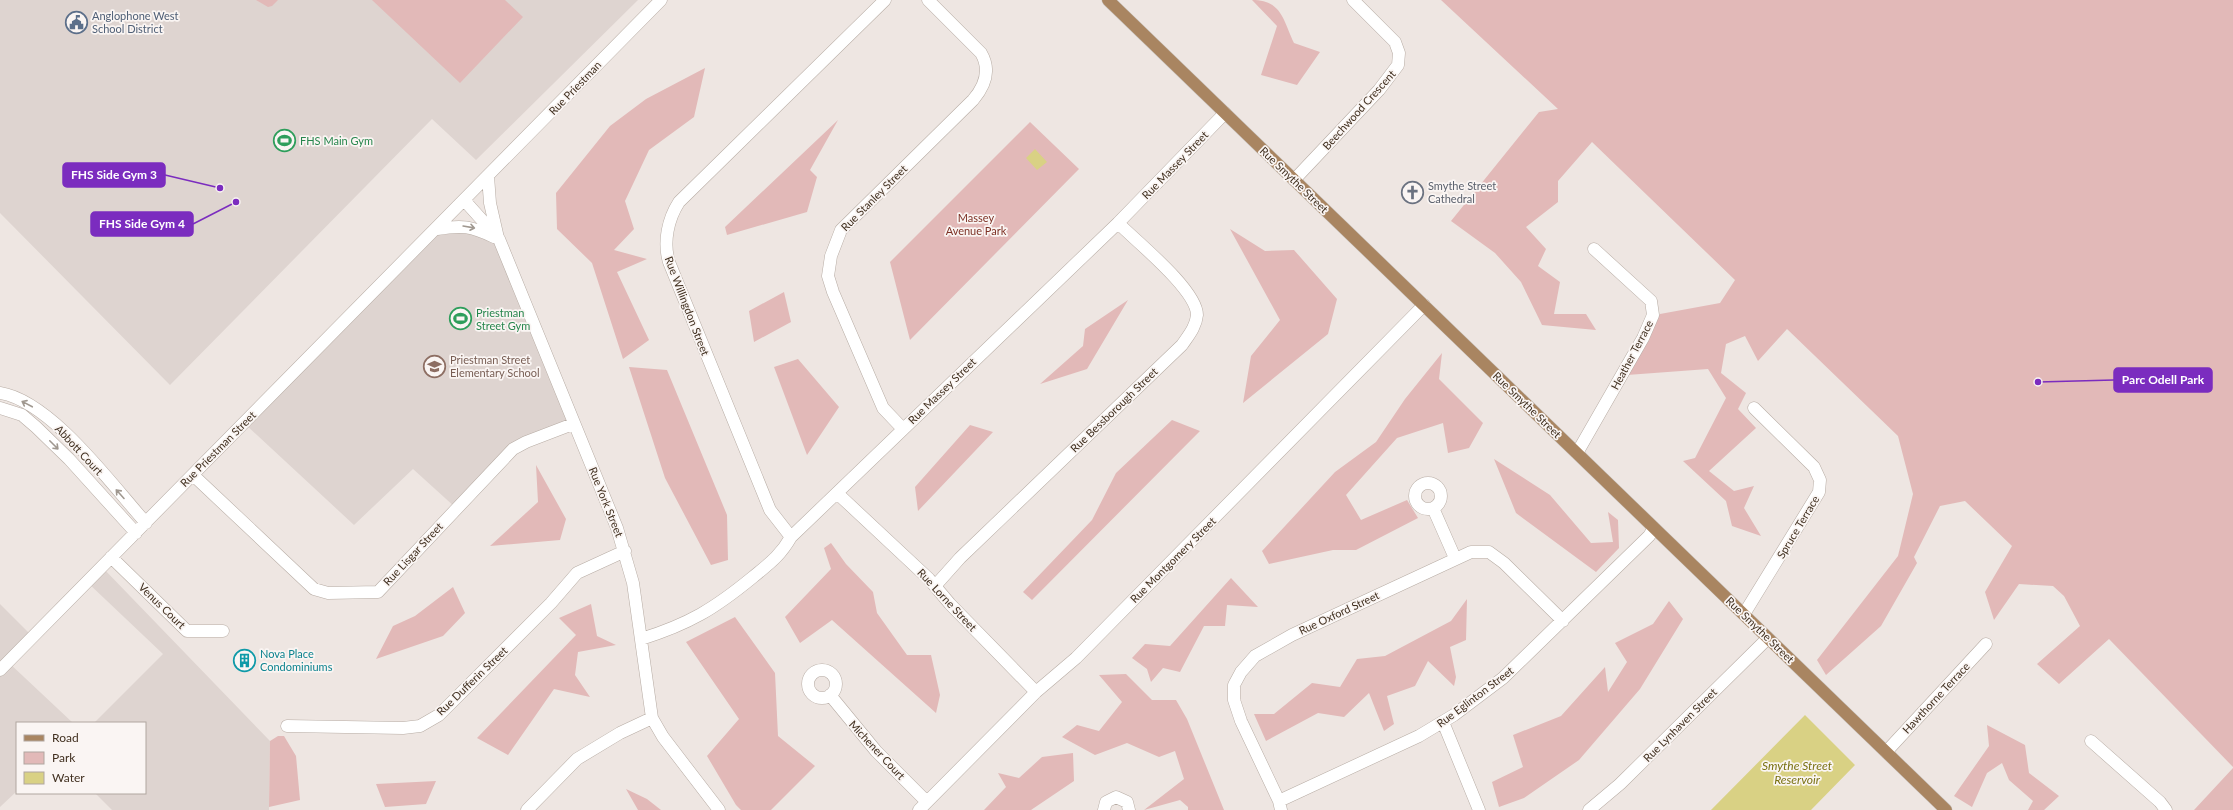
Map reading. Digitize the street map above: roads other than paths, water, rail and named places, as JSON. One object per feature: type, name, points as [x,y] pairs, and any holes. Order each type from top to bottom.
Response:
[{"type":"main road","name":"Rue Smythe Street","points":[[1108,0],[1946,810]]},
{"type":"street","name":"Rue Priestman","points":[[464,200],[661,0]]},
{"type":"street","name":"Rue Willingdon Street","points":[[791,537],[770,510],[669,262],[666,252],[668,230],[672,214],[680,202],[885,0]]},
{"type":"street","name":"Rue Stanley Street","points":[[903,429],[883,408],[832,292],[828,276],[831,256],[841,230],[982,90],[986,82],[985,60],[981,53],[928,0]]},
{"type":"street","name":"Beechwood Crescent","points":[[1294,180],[1379,90],[1398,66],[1399,53],[1395,42],[1353,0]]},
{"type":"street","name":"Rue Massey Street","points":[[641,639],[679,627],[714,609],[781,554],[791,537],[838,494],[903,429],[1118,223],[1225,113]]},
{"type":"street","points":[[488,176],[490,203],[499,239]]},
{"type":"street","name":"Rue Priestman Street","points":[[0,670],[464,200]]},
{"type":"street","name":"Rue York Street","points":[[464,200],[499,239],[625,551],[633,583],[652,718],[663,737],[717,809]]},
{"type":"street","name":"Rue Bessborough Street","points":[[935,586],[960,558],[1182,345],[1193,330],[1197,315],[1194,302],[1184,287],[1118,223]]},
{"type":"street","points":[[437,229],[459,225],[474,227],[499,239]]},
{"type":"street","name":"Heather Terrace","points":[[1577,453],[1643,338],[1653,315],[1651,301],[1594,248]]},
{"type":"street","name":"Rue Montgomery Street","points":[[923,806],[1036,692],[1076,658],[1424,305]]},
{"type":"street","name":"Abbott Court","points":[[0,393],[25,402],[41,411],[146,523]]},
{"type":"street","name":"Abbott Court","points":[[0,408],[22,415],[36,427],[69,459],[136,533]]},
{"type":"street","name":"Spruce Terrace","points":[[1744,614],[1819,492],[1820,480],[1814,467],[1754,408]]},
{"type":"street","name":"Rue Lisgar Street","points":[[194,474],[314,589],[328,593],[378,592],[513,449],[526,442],[573,424]]},
{"type":"street","name":"Rue Lorne Street","points":[[838,494],[935,586],[974,630],[1036,692]]},
{"type":"street","points":[[1433,508],[1455,558]]},
{"type":"street","name":"Rue Eglinton Street","points":[[1280,806],[1419,736],[1443,722],[1503,678],[1649,536],[1654,528]]},
{"type":"street","name":"Rue Dufferin Street","points":[[287,726],[403,728],[420,726],[439,715],[551,603],[577,573],[593,564],[625,551]]},
{"type":"street","name":"Rue Oxford Street","points":[[1280,806],[1241,721],[1234,700],[1234,685],[1241,672],[1255,656],[1292,635],[1455,558],[1472,552],[1489,552],[1504,563],[1563,621]]},
{"type":"street","name":"Venus Court","points":[[111,557],[187,631],[223,631]]},
{"type":"street","name":"Rue Lynhaven Street","points":[[1589,810],[1620,784],[1768,638]]},
{"type":"street","name":"Hawthorne Terrace","points":[[1886,752],[1986,644]]},
{"type":"street","name":"Michener Court","points":[[830,695],[923,806]]},
{"type":"street","points":[[527,810],[577,759],[620,733],[652,718]]},
{"type":"street","points":[[1443,722],[1479,810]]},
{"type":"street","points":[[2091,741],[2160,802],[2166,810]]},
{"type":"street","points":[[1104,810],[1109,800],[1116,797],[1127,802],[1129,810]]},
{"type":"water","points":[[1035,149],[1047,162],[1037,170],[1026,158]]},
{"type":"water","name":"Smythe Street Reservoir","points":[[1805,715],[1855,765],[1811,810],[1711,810]]},
{"type":"place","name":"Anglophone West School District","points":[[77,22]]},
{"type":"place","name":"FHS Main Gym","points":[[285,141]]},
{"type":"place","name":"FHS Side Gym 3","points":[[220,188]]},
{"type":"place","name":"Smythe Street Cathedral","points":[[1413,192]]},
{"type":"place","name":"FHS Side Gym 4","points":[[236,202]]},
{"type":"place","name":"Priestman Street Gym","points":[[460,319]]},
{"type":"place","name":"Priestman Street Elementary School","points":[[434,366]]},
{"type":"place","name":"Parc Odell Park","points":[[2038,382]]},
{"type":"place","name":"Nova Place Condominiums","points":[[244,660]]},
{"type":"park label","name":"Massey Avenue Park","points":[[976,224]]}]
